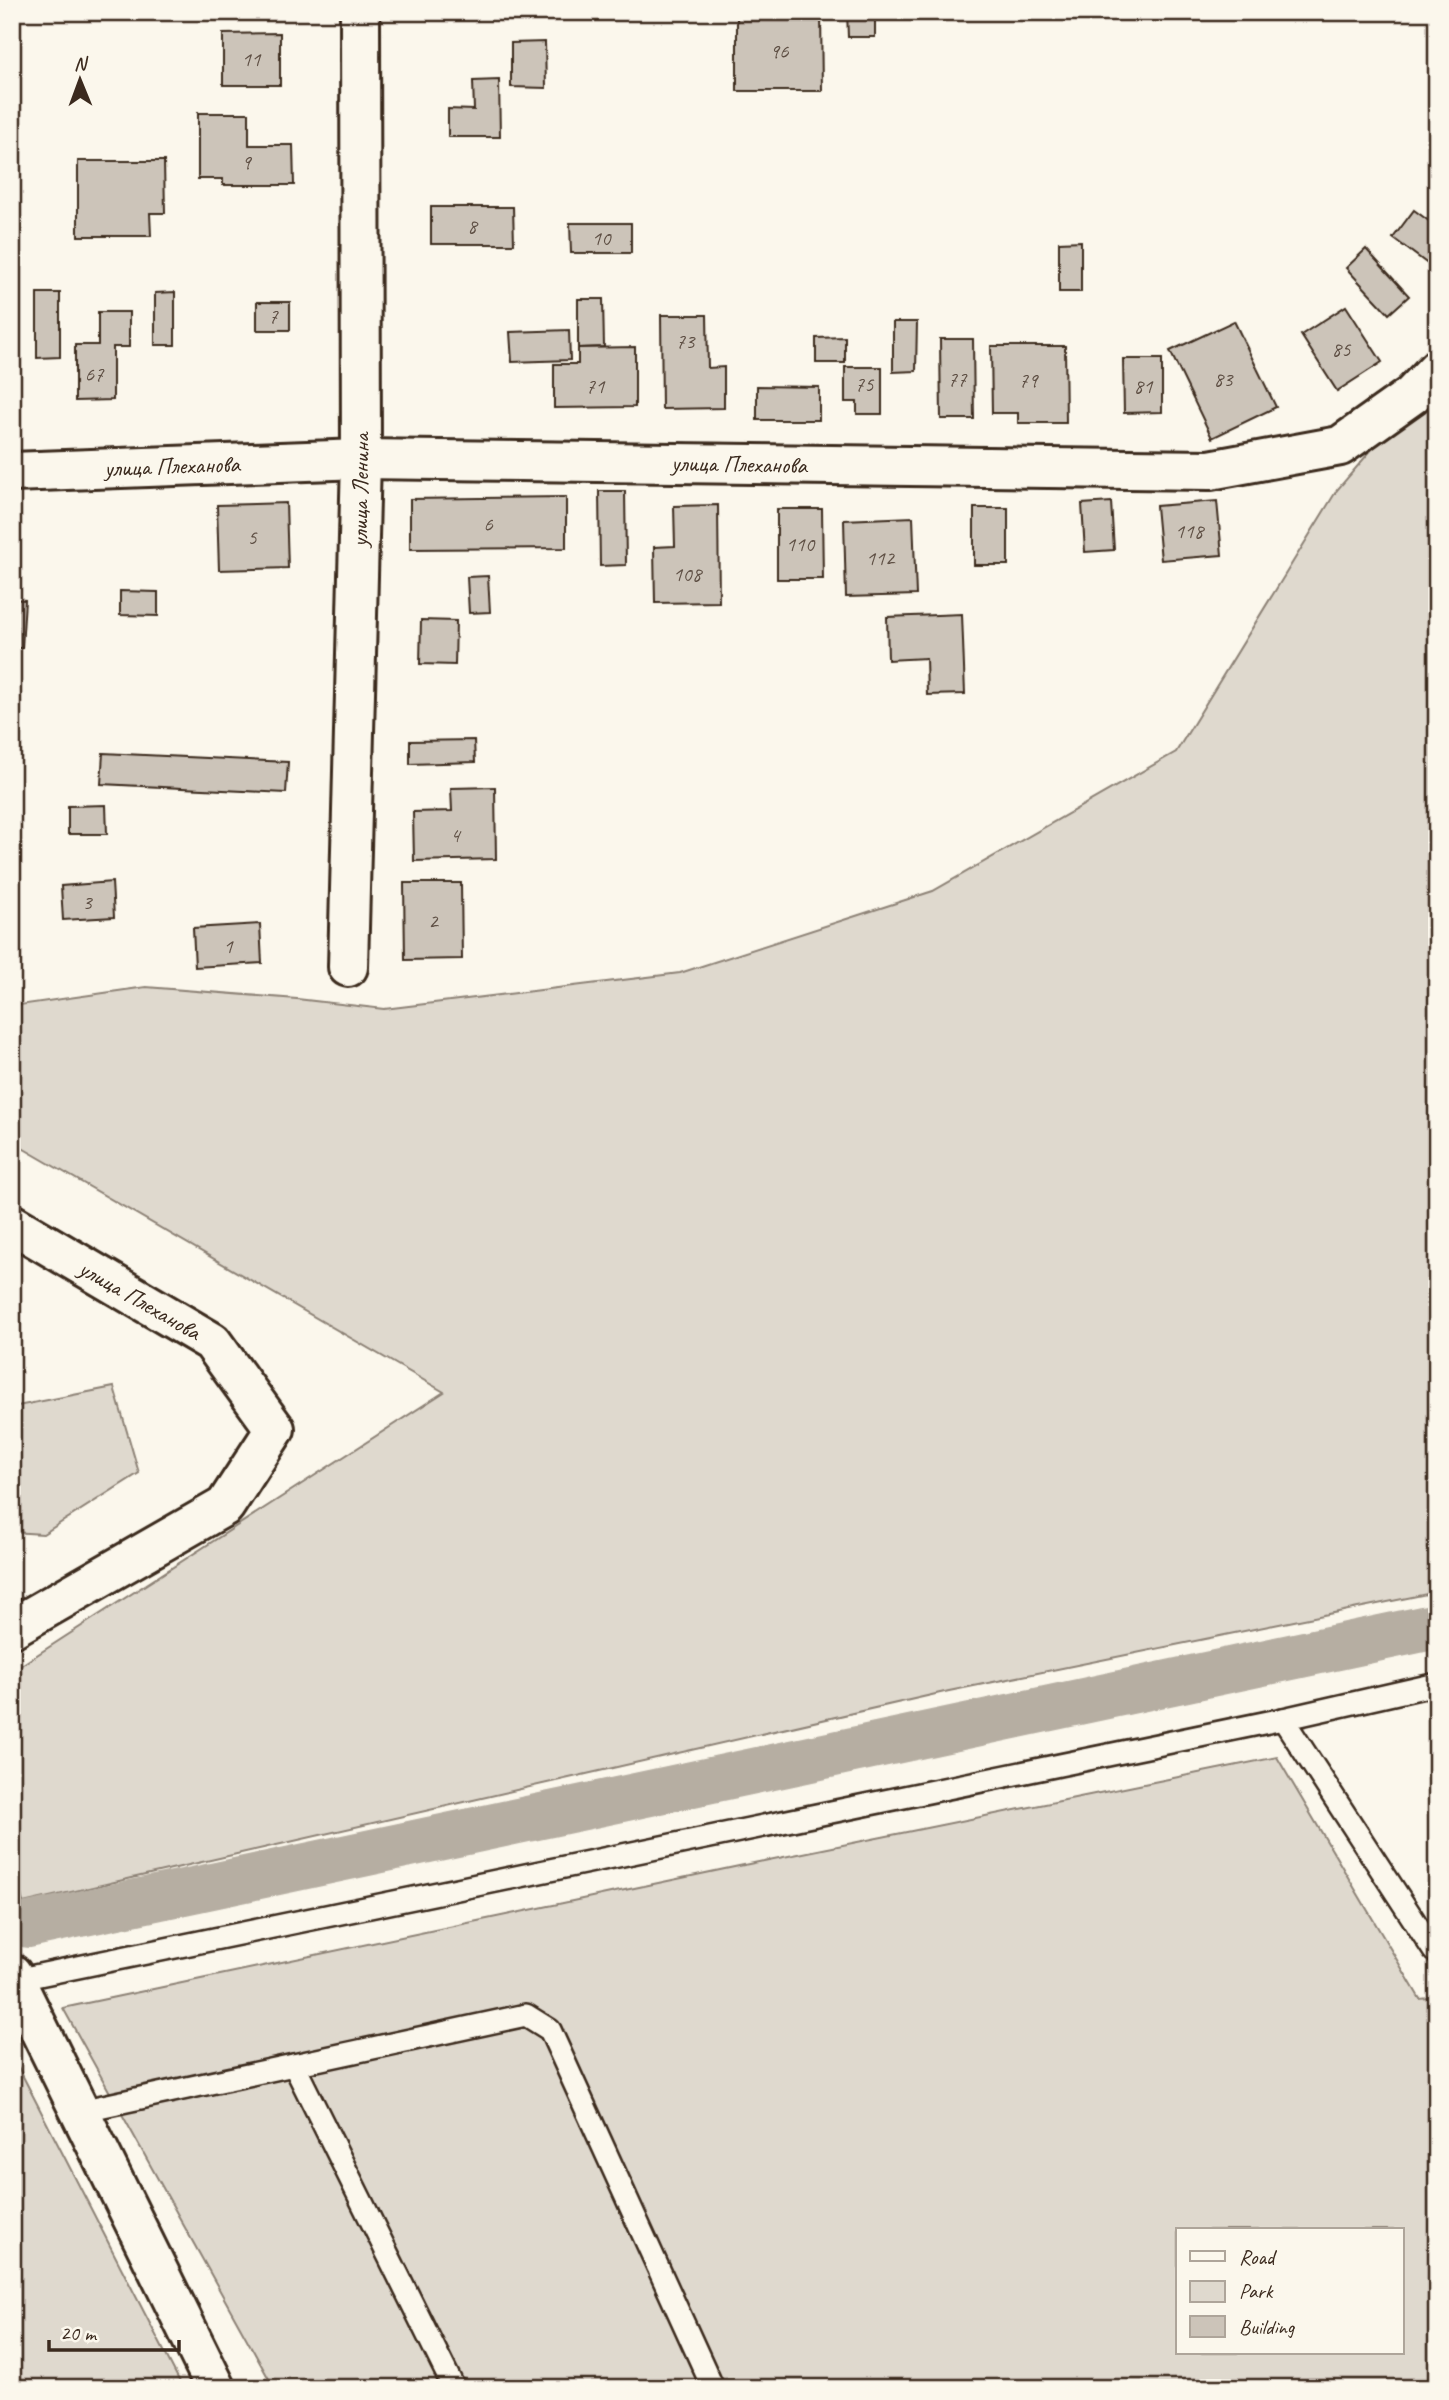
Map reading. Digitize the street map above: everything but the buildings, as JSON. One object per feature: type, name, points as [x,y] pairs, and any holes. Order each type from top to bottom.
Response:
[{"type":"street","name":"улица Ленина","points":[[348,967],[361,459],[360,12]]},
{"type":"street","name":"улица Плеханова","points":[[12,472],[361,459],[1210,470],[1340,446],[1412,395],[1437,369]]},
{"type":"street","name":"улица Плеханова","points":[[12,1224],[212,1342],[275,1429],[225,1506],[12,1629]]},
{"type":"street","points":[[14,1977],[216,2388]]},
{"type":"lane","points":[[14,1977],[1283,1719],[1437,1684]]},
{"type":"lane","points":[[1283,1719],[1437,1952]]},
{"type":"lane","points":[[80,2111],[526,2015],[550,2030],[713,2388]]},
{"type":"lane","points":[[294,2064],[454,2388]]},
{"type":"green space","points":[[1437,385],[1437,1592],[949,1691],[23,1903],[12,1855],[12,1671],[444,1392],[12,1142],[12,1006],[146,987],[384,1009],[680,973],[933,891],[1176,752],[1337,490],[1391,427]]},
{"type":"green space","points":[[114,1387],[139,1473],[43,1534],[12,1532],[12,1407]]},
{"type":"green space","points":[[1277,1757],[1420,1999],[1437,1997],[1437,2388],[274,2388],[63,2008],[739,1866]]},
{"type":"green space","points":[[12,2055],[183,2388],[12,2388]]},
{"type":"waterway","points":[[28,1925],[1437,1626]]}]
